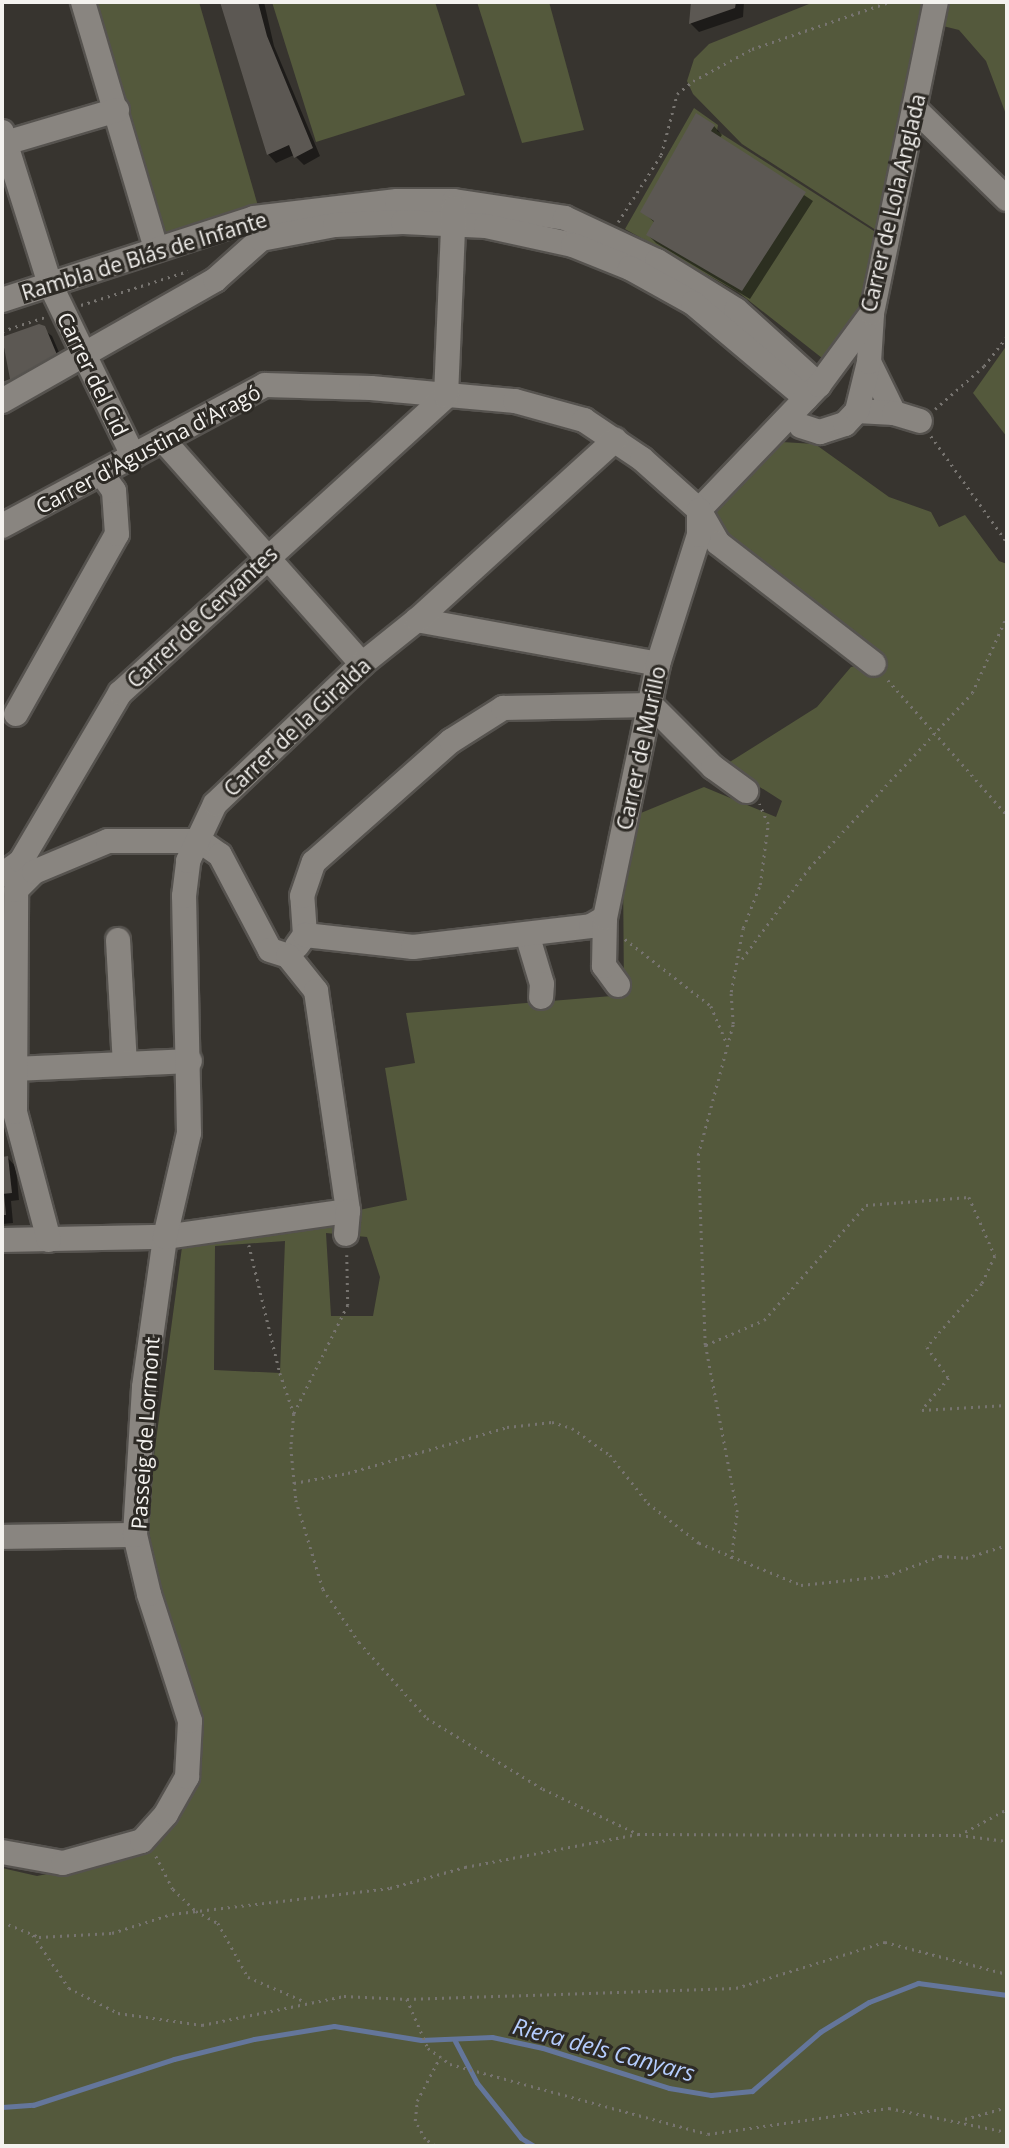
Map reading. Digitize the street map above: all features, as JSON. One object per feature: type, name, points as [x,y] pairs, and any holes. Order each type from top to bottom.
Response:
[{"type":"street","points":[[83,2],[156,249]]},
{"type":"street","name":"Carrer de Lola Anglada","points":[[699,510],[813,392],[872,313],[936,2]]},
{"type":"street","points":[[914,108],[1007,199]]},
{"type":"street","points":[[3,140],[117,110]]},
{"type":"street","name":"Carrer del Cid","points":[[3,140],[50,284],[82,356],[133,456]]},
{"type":"street","name":"Rambla de Blás de Infante","points":[[2,300],[254,218],[397,201],[454,213],[565,218],[657,261],[736,310],[813,392]]},
{"type":"street","points":[[2,401],[215,279],[261,239],[335,225],[454,213],[446,397]]},
{"type":"street","points":[[801,426],[820,432],[845,424],[857,411],[869,362],[872,313]]},
{"type":"street","points":[[869,362],[894,413]]},
{"type":"street","name":"Carrer d'Agustina d'Aragó","points":[[2,526],[265,385],[371,388],[446,397],[515,401],[584,419],[615,440],[699,510],[718,543],[874,664]]},
{"type":"street","name":"Carrer de Cervantes","points":[[7,880],[22,861],[120,693],[267,556],[446,397]]},
{"type":"street","points":[[857,411],[894,413],[920,422]]},
{"type":"street","points":[[163,440],[362,664]]},
{"type":"street","name":"Carrer de la Giralda","points":[[165,1237],[189,1133],[190,1061],[184,896],[188,861],[200,841],[215,804],[362,664],[417,620],[615,440]]},
{"type":"street","points":[[16,714],[117,534],[114,491],[102,474]]},
{"type":"street","name":"Carrer de Murillo","points":[[618,985],[604,966],[605,922],[658,664],[699,535],[699,510]]},
{"type":"street","points":[[417,620],[658,664]]},
{"type":"street","points":[[288,956],[305,935],[302,896],[314,862],[451,741],[503,708],[651,705],[713,767],[746,791]]},
{"type":"street","points":[[2,1240],[50,1240],[165,1237],[248,1237],[347,1223],[316,991],[288,956],[270,950],[220,855],[200,841],[108,841],[34,872],[7,880],[15,1069],[8,1110],[50,1240]]},
{"type":"street","points":[[305,935],[413,947],[591,926],[605,922]]},
{"type":"street","points":[[527,934],[542,984],[541,997]]},
{"type":"street","points":[[118,940],[125,1064]]},
{"type":"street","points":[[15,1069],[190,1061]]},
{"type":"street","name":"Passeig de Lormont","points":[[142,1841],[166,1814],[187,1777],[190,1721],[149,1594],[135,1535],[144,1387],[165,1237]]},
{"type":"street","points":[[2,1537],[135,1535]]},
{"type":"street","points":[[2,1852],[63,1863],[142,1841]]},
{"type":"path","points":[[615,226],[661,155],[677,94],[693,81],[752,49],[889,2]]},
{"type":"path","points":[[2,331],[43,318]]},
{"type":"path","points":[[920,422],[985,366],[1007,338]]},
{"type":"path","points":[[938,446],[1007,542]]},
{"type":"path","points":[[740,962],[829,845],[936,735],[972,693],[1007,616]]},
{"type":"path","points":[[874,664],[1007,815]]},
{"type":"path","points":[[731,1559],[737,1512],[705,1345],[698,1155],[726,1041],[733,1024],[731,992],[740,962],[743,928],[760,884],[768,824],[759,804],[746,791]]},
{"type":"path","points":[[605,922],[649,954],[711,1006],[726,1041]]},
{"type":"path","points":[[705,1345],[764,1320],[866,1205],[969,1197],[995,1255],[982,1284],[927,1347],[949,1378],[922,1410],[1007,1405]]},
{"type":"path","points":[[294,1414],[348,1305],[347,1223]]},
{"type":"path","points":[[248,1237],[279,1373],[294,1414],[294,1483],[323,1589],[359,1642],[426,1718],[543,1789],[638,1833]]},
{"type":"path","points":[[294,1483],[348,1473],[507,1427],[552,1422],[572,1427],[610,1455],[648,1503],[699,1543],[731,1559],[801,1585],[823,1585],[886,1576],[940,1556],[965,1558],[1007,1545]]},
{"type":"path","points":[[960,1835],[1007,1809]]},
{"type":"path","points":[[2,1922],[33,1935],[112,1933],[196,1911],[390,1888],[466,1867],[638,1833],[960,1835],[1007,1841]]},
{"type":"path","points":[[142,1841],[156,1856],[173,1889],[196,1911],[218,1923],[248,1977],[307,2003]]},
{"type":"path","points":[[33,1935],[69,1988],[118,2013],[202,2025],[344,1996],[407,1999],[736,1988],[885,1942],[1007,1974]]},
{"type":"path","points":[[407,1999],[417,2029],[450,2064],[708,2134],[888,2108],[1007,2132]]},
{"type":"path","points":[[435,2146],[425,2139],[415,2121],[416,2101],[440,2056]]},
{"type":"path","points":[[965,2119],[1007,2107]]},
{"type":"green space","points":[[94,2],[199,2],[258,206],[163,237]]},
{"type":"green space","points":[[272,2],[435,2],[465,95],[316,142]]},
{"type":"green space","points":[[477,2],[549,2],[584,130],[522,143]]},
{"type":"green space","points":[[814,2],[1007,2],[1007,117],[986,61],[959,30],[943,26],[879,232],[742,144],[693,94],[687,81],[694,59],[709,44]]},
{"type":"green space","points":[[694,108],[718,125],[717,131],[877,233],[864,310],[822,358],[738,292],[625,229]]},
{"type":"green space","points":[[1007,345],[1007,437],[973,393]]},
{"type":"green space","points":[[765,441],[815,444],[889,497],[931,512],[939,527],[965,515],[999,561],[1007,564],[1007,2146],[2,2146],[2,1868],[37,1876],[111,1861],[195,1782],[146,1515],[182,1247],[407,1200],[385,1068],[415,1063],[406,1013],[624,995],[623,871],[636,815],[704,787],[776,817],[782,801],[725,765],[817,707],[851,667],[884,660],[746,557],[709,512]],"holes":[[[326,1233],[367,1237],[380,1277],[373,1316],[331,1316]],[[285,1241],[280,1373],[214,1370],[215,1246]]]},
{"type":"building","points":[[220,2],[258,2],[267,36],[313,148],[294,158],[289,145],[267,155]]},
{"type":"building","points":[[691,2],[736,2],[735,8],[689,24]]},
{"type":"building","points":[[696,113],[715,125],[711,131],[806,192],[742,291],[646,235],[654,221],[640,212]]},
{"type":"building","points":[[39,324],[45,326],[60,362],[2,393],[2,382],[10,379],[2,337]]},
{"type":"building","points":[[8,1156],[12,1193],[2,1194],[2,1157]]},
{"type":"building","points":[[4,1194],[6,1215],[2,1215],[2,1195]]},
{"type":"waterway","name":"Riera dels Canyars","points":[[2,2107],[33,2105],[174,2059],[254,2039],[334,2026],[421,2040],[492,2037],[543,2048],[669,2088],[711,2095],[752,2091],[820,2032],[869,2002],[918,1983],[1007,1995]]},
{"type":"waterway","points":[[455,2041],[477,2083],[521,2138],[534,2146]]}]
